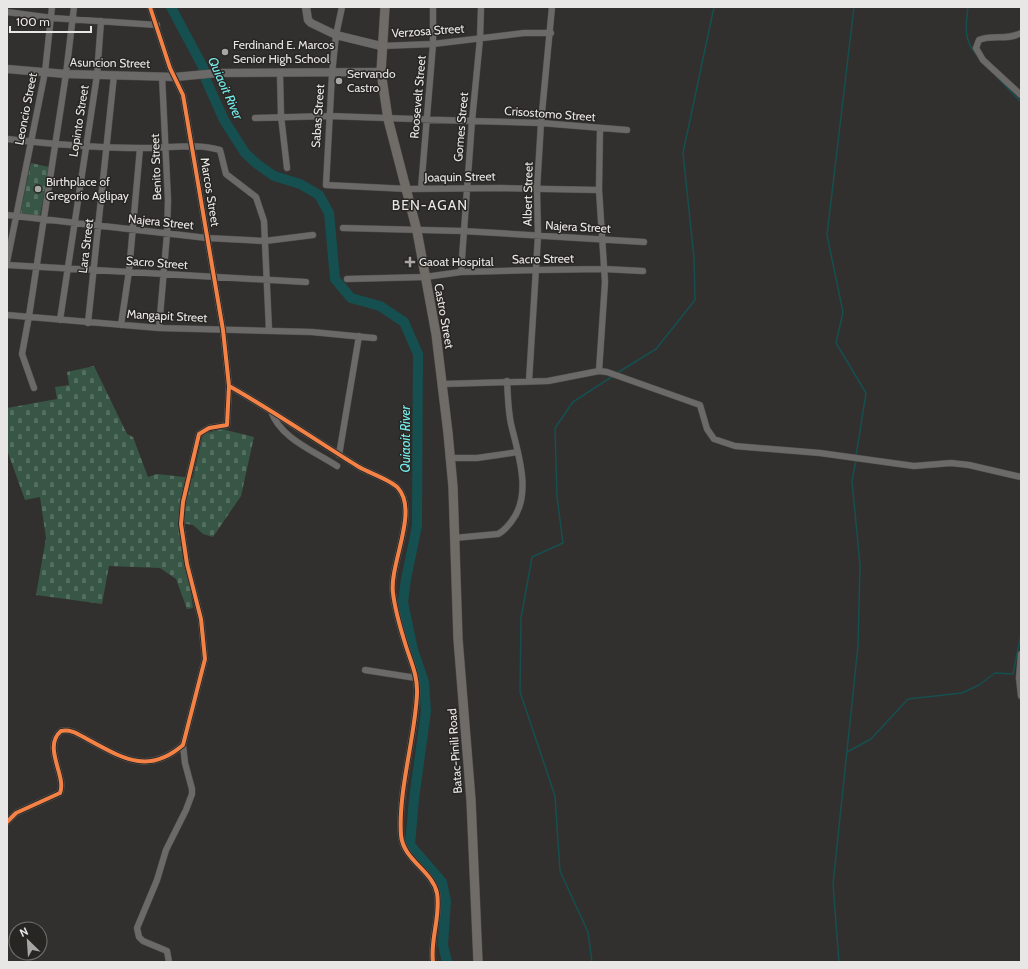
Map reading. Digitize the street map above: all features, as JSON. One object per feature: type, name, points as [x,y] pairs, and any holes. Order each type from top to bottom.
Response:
[{"type":"main road","name":"Castro Street","points":[[385,7],[381,72],[388,119],[408,189],[417,230],[443,384],[454,538]]},
{"type":"main road","name":"Batac-Pinili Road","points":[[454,538],[458,639],[471,800],[478,962]]},
{"type":"street","name":"Leoncio Street","points":[[7,263],[44,72],[52,18],[52,7]]},
{"type":"street","points":[[34,388],[22,354],[66,74],[74,7]]},
{"type":"street","name":"Marcos Street","points":[[150,7],[183,96],[223,330],[229,386],[227,425],[209,428],[199,434],[181,513],[187,564],[201,619],[205,648],[202,672],[183,746]]},
{"type":"street","name":"Verzosa Street","points":[[306,7],[308,20],[311,23],[336,36],[382,46],[433,44],[524,33],[551,33]]},
{"type":"street","name":"Sabas Street","points":[[325,180],[332,74],[336,36],[342,7]]},
{"type":"street","name":"Roosevelt Street","points":[[421,189],[433,44],[433,7]]},
{"type":"street","name":"Gomes Street","points":[[461,272],[463,231],[480,39],[481,7]]},
{"type":"street","name":"Albert Street","points":[[529,382],[538,236],[538,189],[541,123],[551,33],[552,7]]},
{"type":"street","points":[[7,12],[52,18],[157,25]]},
{"type":"street","name":"Lopinto Street","points":[[60,320],[69,270],[74,223],[97,75],[101,21]]},
{"type":"street","points":[[1021,33],[1005,38],[984,38],[979,40],[976,48],[983,60],[1021,95]]},
{"type":"street","name":"Asuncion Street","points":[[7,69],[66,74],[175,77],[209,74],[332,74],[381,72]]},
{"type":"street","points":[[280,74],[281,116],[287,168]]},
{"type":"street","name":"Lara Street","points":[[88,323],[108,146],[114,75]]},
{"type":"street","name":"Benito Street","points":[[159,328],[167,234],[167,148],[162,76]]},
{"type":"street","name":"Crisostomo Street","points":[[255,118],[281,116],[329,116],[541,123],[600,128],[599,190],[605,292],[599,371]]},
{"type":"street","points":[[600,128],[627,130]]},
{"type":"street","points":[[7,139],[54,144],[140,148],[167,148],[192,145],[220,150],[226,174],[256,197],[264,221],[269,330]]},
{"type":"street","points":[[122,325],[129,271],[140,148]]},
{"type":"street","name":"Joaquin Street","points":[[325,180],[326,186],[331,187],[599,190]]},
{"type":"street","name":"Najera Street","points":[[7,215],[207,238],[265,241],[314,235]]},
{"type":"street","name":"Najera Street","points":[[343,228],[463,231],[644,242]]},
{"type":"street","name":"Sacro Street","points":[[7,263],[69,270],[129,271],[164,275],[306,282]]},
{"type":"street","name":"Sacro Street","points":[[347,279],[425,278],[461,272],[604,269],[643,271]]},
{"type":"street","name":"Mangapit Street","points":[[7,315],[159,328],[269,330],[374,338]]},
{"type":"street","points":[[339,455],[358,336]]},
{"type":"street","points":[[443,384],[507,381],[529,382],[562,379],[599,371],[628,379],[700,405],[707,429],[714,439],[735,446],[851,457],[914,466],[957,464],[1021,476]]},
{"type":"street","points":[[454,538],[498,534],[504,531],[518,510],[522,486],[518,452],[509,412],[507,381]]},
{"type":"street","points":[[229,386],[339,455],[398,487],[404,499],[406,510],[392,579],[393,593],[405,644],[416,678],[417,694],[402,810],[401,835],[406,850],[432,882],[437,892],[438,903],[431,948],[433,962]]},
{"type":"street","points":[[271,411],[274,420],[282,430],[337,466]]},
{"type":"street","points":[[449,458],[477,458],[518,452]]},
{"type":"street","points":[[1021,654],[1019,678],[1021,696]]},
{"type":"street","points":[[365,670],[416,678]]},
{"type":"street","points":[[7,822],[16,813],[60,793],[61,785],[54,757],[54,744],[57,734],[61,731],[73,731],[124,758],[136,762],[166,756],[183,746],[192,794],[186,810],[166,850],[157,880],[137,928],[139,937],[143,941],[167,951],[169,962]]},
{"type":"green space","points":[[31,163],[49,167],[40,216],[20,214]]},
{"type":"green space","points":[[94,366],[127,434],[133,437],[148,477],[157,474],[193,478],[203,434],[222,429],[254,437],[241,496],[213,537],[203,534],[193,525],[180,523],[193,608],[187,609],[176,579],[160,568],[109,566],[102,604],[36,595],[46,538],[40,497],[25,500],[7,450],[7,408],[57,399],[55,387],[69,385],[67,372]]},
{"type":"waterway","name":"Quiaoit River","points":[[171,7],[203,67],[206,80],[224,120],[245,153],[274,176],[300,184],[319,195],[329,213],[335,279],[351,298],[380,306],[404,322],[418,354],[417,526],[406,579],[403,602],[413,650],[424,682],[426,711],[414,799],[410,845],[442,882],[446,901],[443,945],[447,962]]},
{"type":"waterway","points":[[617,373],[656,349],[695,300],[694,258],[683,153],[714,7]]},
{"type":"waterway","points":[[854,7],[827,235],[843,312],[836,343],[866,393],[856,456]]},
{"type":"waterway","points":[[968,7],[966,32],[969,43],[976,54]]},
{"type":"waterway","points":[[996,76],[1021,102]]},
{"type":"waterway","points":[[592,962],[588,932],[560,871],[555,796],[520,692],[521,618],[532,557],[563,543],[557,497],[555,428],[573,402],[613,376]]},
{"type":"waterway","points":[[839,962],[833,884],[858,646],[860,565],[852,481],[856,460]]},
{"type":"waterway","points":[[847,752],[871,739],[908,699],[962,693],[979,685],[995,673],[1013,674],[1021,634]]},
{"type":"cycle path","points":[[7,822],[16,813],[60,793],[61,786],[54,753],[54,745],[56,738],[61,731],[74,732],[111,752],[134,760],[158,760],[183,745],[205,659],[201,619],[187,564],[181,524],[183,502],[199,434],[209,428],[227,425],[229,386],[223,330],[183,95],[170,68],[150,7]]},
{"type":"cycle path","points":[[229,386],[278,415],[359,467],[395,485],[404,498],[406,510],[405,524],[395,568],[393,593],[400,625],[415,674],[417,694],[416,711],[404,783],[401,835],[403,844],[407,851],[430,878],[437,893],[438,910],[432,953],[433,962]]},
{"type":"place","name":"Ferdinand E. Marcos Senior High School","points":[[225,52]]},
{"type":"place","name":"Servando Castro","points":[[339,81]]},
{"type":"place","name":"Birthplace of Gregorio Aglipay","points":[[38,189]]},
{"type":"place","name":"Gaoat Hospital","points":[[410,262]]},
{"type":"district","name":"BEN-AGAN","points":[[430,205]]}]
